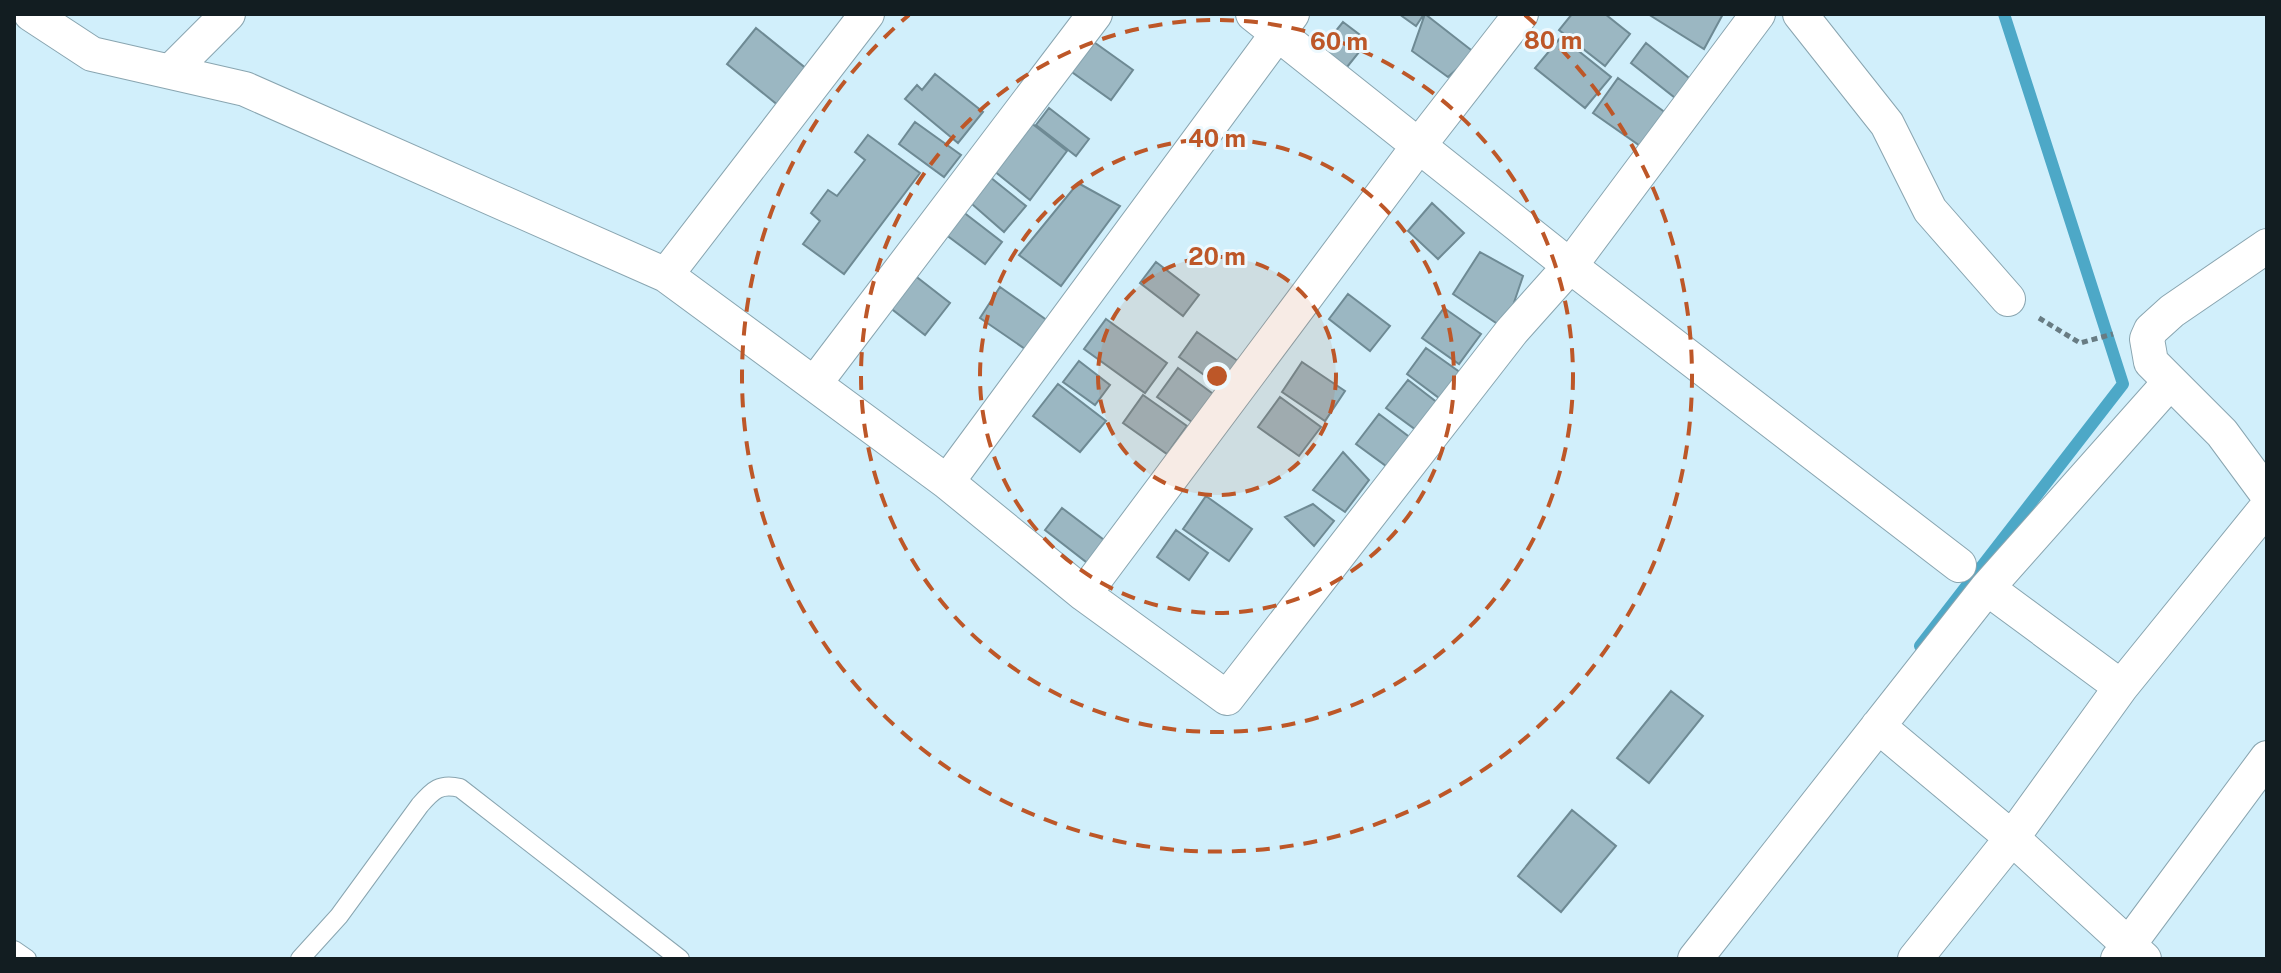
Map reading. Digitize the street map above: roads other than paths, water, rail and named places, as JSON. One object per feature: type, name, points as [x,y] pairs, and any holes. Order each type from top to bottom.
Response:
[{"type":"street","points":[[31,14],[92,54],[245,89],[666,275],[947,482],[1084,594],[1227,698],[1512,331],[1570,266],[1758,14]]},
{"type":"street","points":[[172,70],[228,14]]},
{"type":"street","points":[[666,275],[867,14]]},
{"type":"street","points":[[815,383],[1095,14]]},
{"type":"street","points":[[1084,594],[1420,144],[1521,14]]},
{"type":"street","points":[[1800,14],[1887,124],[1930,210],[2008,299]]},
{"type":"street","points":[[947,482],[1274,20],[1570,266],[1959,565]]},
{"type":"street","points":[[2267,246],[2151,330],[2147,353],[2151,362],[2222,433],[2267,494]]},
{"type":"street","points":[[1695,959],[1987,588],[2170,382]]},
{"type":"street","points":[[1915,959],[2012,838],[2121,687],[2267,507]]},
{"type":"street","points":[[1987,588],[2121,687]]},
{"type":"street","points":[[1878,726],[2012,838],[2130,955],[2267,758]]},
{"type":"lane","points":[[300,959],[339,916],[434,788],[447,785],[460,788],[680,959]]},
{"type":"lane","points":[[14,950],[27,959]]},
{"type":"waterway","points":[[1920,646],[2123,384],[2004,14]]}]
